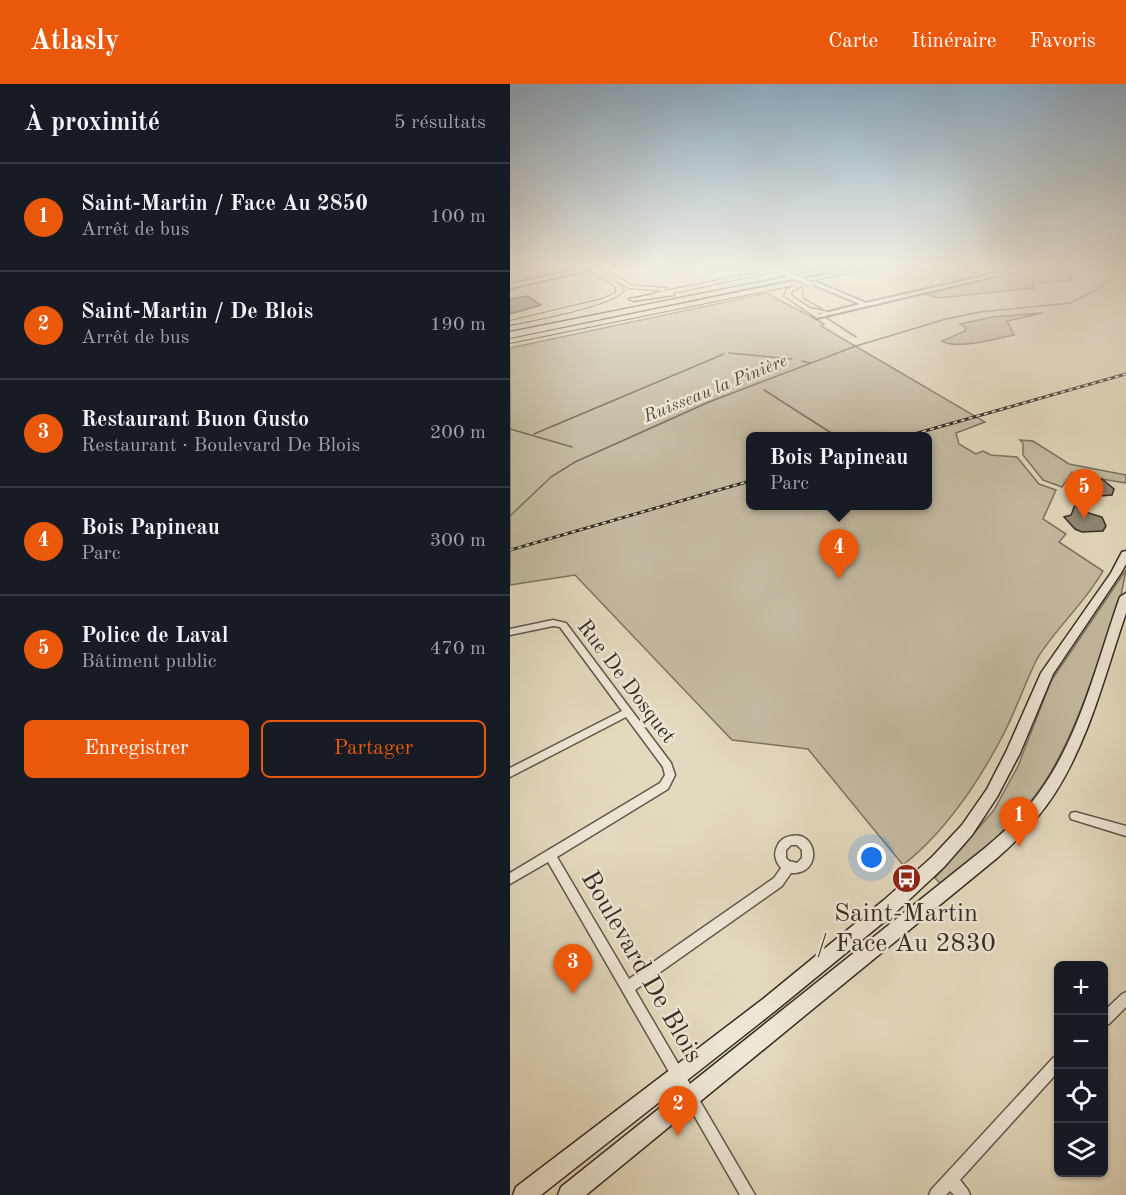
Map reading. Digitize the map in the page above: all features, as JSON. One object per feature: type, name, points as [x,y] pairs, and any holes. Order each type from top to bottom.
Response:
[{"type":"highway","points":[[510,328],[555,319]]},
{"type":"highway","points":[[510,335],[590,319]]},
{"type":"main road","points":[[510,323],[528,319]]},
{"type":"main road","points":[[510,341],[619,319]]},
{"type":"main road","points":[[524,1195],[769,1005],[890,906],[957,842],[978,815],[1002,775],[1047,673],[1116,573],[1126,554]]},
{"type":"main road","points":[[569,1195],[991,854],[1027,818],[1052,786],[1070,751],[1126,597]]},
{"type":"street","name":"Rue De Dosquet","points":[[510,632],[553,623],[563,625],[668,766],[670,775],[664,786],[550,855]]},
{"type":"street","points":[[510,773],[628,712]]},
{"type":"street","points":[[1075,816],[1126,831]]},
{"type":"street","name":"Boulevard De Blois","points":[[550,855],[748,1195]]},
{"type":"street","points":[[510,879],[550,855]]},
{"type":"street","points":[[627,988],[778,882],[789,866]]},
{"type":"street","points":[[1108,1015],[1126,998]]},
{"type":"street","points":[[936,1195],[1054,1068]]},
{"type":"street","points":[[951,1180],[963,1195]]},
{"type":"shaded area","points":[[646,319],[817,320],[824,324],[821,326],[985,422],[956,433],[959,444],[976,454],[983,451],[991,455],[1017,457],[1039,484],[1056,490],[1043,519],[1066,534],[1059,542],[1103,571],[1037,659],[1006,729],[970,791],[932,838],[903,865],[808,749],[732,740],[575,575],[510,585],[510,348]]},
{"type":"shaded area","points":[[984,319],[1017,319],[1007,321],[1014,335],[967,344],[942,341],[965,331],[966,328],[960,324]]},
{"type":"shaded area","points":[[1020,440],[1033,441],[1069,464],[1126,475],[1126,483],[1076,475],[1072,472],[1062,487],[1043,480],[1023,455],[1023,443]]},
{"type":"shaded area","points":[[1126,570],[1121,595],[1085,699],[1062,752],[1049,775],[1035,796],[1014,820],[942,885],[935,878],[994,810],[1018,766],[1051,681]]},
{"type":"building","points":[[1078,475],[1102,479],[1114,489],[1112,495],[1099,496],[1080,492],[1073,484]]},
{"type":"building","points":[[1075,505],[1084,508],[1085,512],[1102,517],[1106,526],[1103,531],[1082,532],[1075,529],[1064,517],[1071,515]]},
{"type":"waterway","points":[[828,319],[856,337]]},
{"type":"waterway","name":"Ruisseau la Pinière","points":[[510,516],[551,477],[575,462],[709,402],[856,346],[947,319]]},
{"type":"waterway","points":[[729,353],[792,359]]},
{"type":"waterway","points":[[534,434],[724,354]]},
{"type":"waterway","name":"Ruisseau la Pinière","points":[[802,361],[811,363]]},
{"type":"waterway","points":[[764,390],[830,432]]},
{"type":"waterway","points":[[510,429],[572,447]]},
{"type":"railway","points":[[921,432],[1126,374]]},
{"type":"railway","points":[[510,550],[746,482]]},
{"type":"place","name":"Police de Laval","points":[[1084,519]]},
{"type":"place","name":"Bois Papineau","points":[[839,579]]},
{"type":"place","name":"Saint-Martin / Face Au 2850","points":[[1019,847]]},
{"type":"place","name":"Saint-Martin / Face Au 2830","points":[[906,878]]},
{"type":"place","name":"Restaurant Buon Gusto","points":[[573,994]]},
{"type":"place","name":"Saint-Martin / De Blois","points":[[678,1136]]}]
